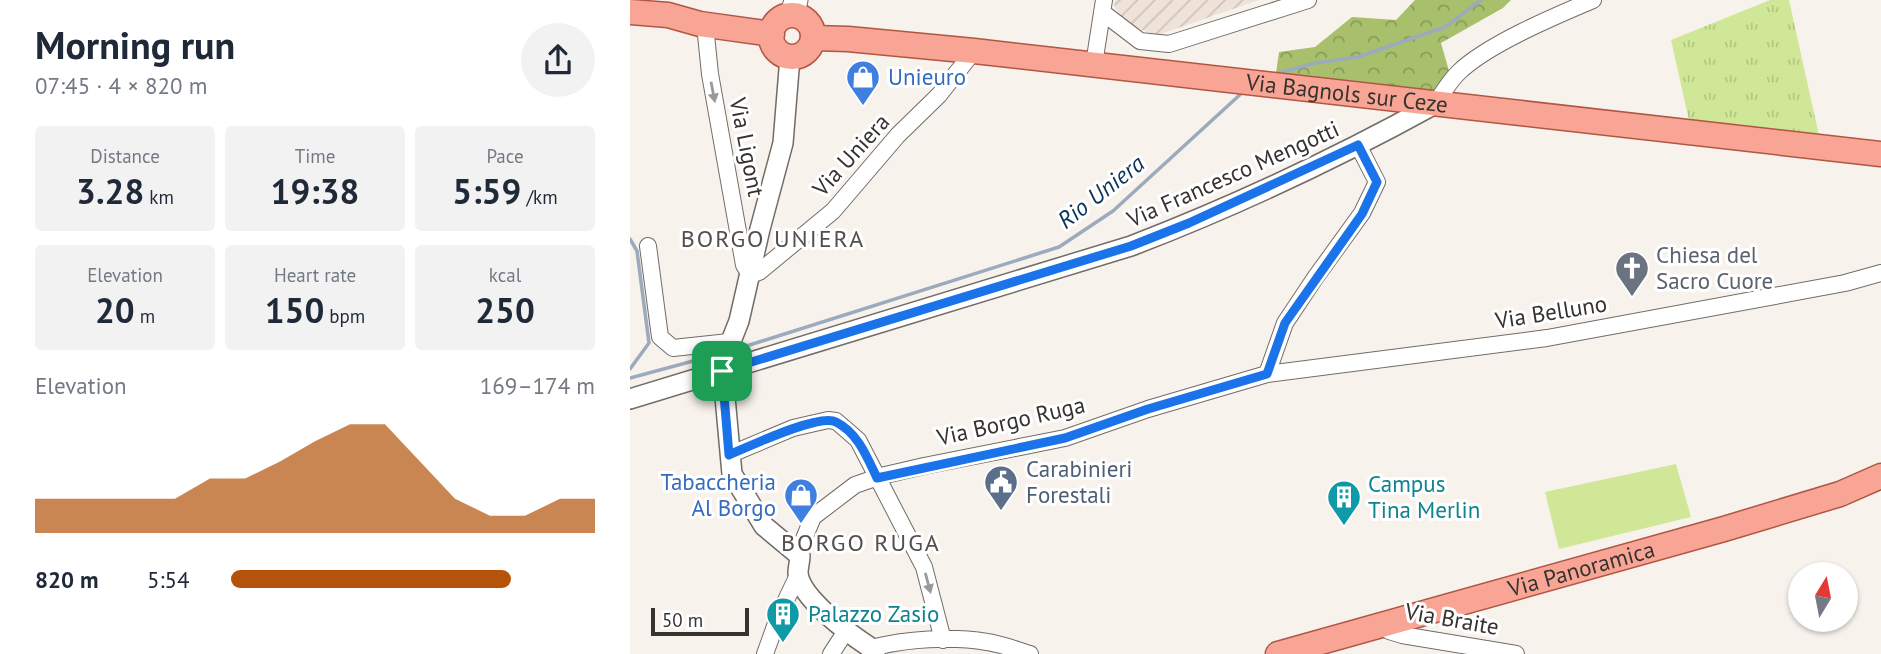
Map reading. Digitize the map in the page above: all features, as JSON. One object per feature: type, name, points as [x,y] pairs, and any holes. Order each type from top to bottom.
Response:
[{"type":"main road","points":[[630,12],[668,8],[705,24],[772,34]]},
{"type":"main road","points":[[794,8],[813,30],[813,38],[808,50],[790,57],[774,46],[772,34],[776,23],[794,8]]},
{"type":"main road","name":"Via Bagnols sur Ceze","points":[[813,38],[848,39],[1094,64],[1881,154]]},
{"type":"main road","name":"Via Panoramica","points":[[1278,654],[1724,529],[1840,494],[1881,477]]},
{"type":"street","points":[[1103,6],[1140,41],[1169,44],[1308,0]]},
{"type":"street","points":[[1435,104],[1458,74],[1472,61],[1503,43],[1593,0]]},
{"type":"street","points":[[1094,64],[1103,6]]},
{"type":"street","name":"Via Ligont","points":[[705,24],[710,74],[744,265],[750,275]]},
{"type":"street","name":"Via Uniera","points":[[750,275],[759,272],[833,211],[898,135],[939,95],[974,51]]},
{"type":"street","points":[[790,57],[783,143],[739,321],[729,342],[722,367],[732,474],[764,526],[799,565],[811,597],[828,617],[878,651],[943,640],[989,642],[1030,654]]},
{"type":"street","name":"Via Francesco Mengotti","points":[[630,399],[722,367],[1131,246],[1189,223],[1358,145],[1435,104]]},
{"type":"street","points":[[1267,374],[1285,323],[1362,214],[1377,182],[1358,145]]},
{"type":"street","points":[[648,246],[660,337],[673,348],[729,342]]},
{"type":"street","name":"Via Belluno","points":[[1267,374],[1547,338],[1845,283],[1881,273]]},
{"type":"street","name":"Via Borgo Ruga","points":[[765,654],[799,565],[803,541],[813,517],[855,485],[1065,438],[1148,409],[1267,374]]},
{"type":"street","points":[[729,455],[793,428],[828,419],[836,421],[859,440],[924,567],[943,640]]},
{"type":"street","name":"Via Braite","points":[[1382,625],[1389,631],[1402,635],[1516,654]]},
{"type":"street","points":[[831,654],[846,631]]},
{"type":"shaded area","points":[[1115,0],[1259,0],[1161,34],[1150,33],[1122,19],[1114,5]]},
{"type":"green space","points":[[1415,0],[1511,0],[1503,8],[1441,43],[1449,71],[1431,95],[1276,73],[1279,52],[1315,47],[1352,17],[1396,20]]},
{"type":"green space","points":[[1770,0],[1789,0],[1820,140],[1690,125],[1671,40]]},
{"type":"green space","points":[[1676,464],[1691,517],[1559,549],[1545,492]]},
{"type":"waterway","name":"Rio Uniera","points":[[1275,74],[1315,63],[1358,57],[1445,27],[1481,0]]},
{"type":"waterway","name":"Rio Uniera","points":[[737,349],[1059,247],[1113,211],[1244,91]]},
{"type":"waterway","points":[[630,239],[637,251],[649,343],[630,369]]},
{"type":"waterway","name":"Rio Uniera","points":[[630,378],[719,354]]},
{"type":"place","name":"Unieuro","points":[[863,107]]},
{"type":"place","name":"Chiesa del Sacro Cuore","points":[[1632,298]]},
{"type":"place","name":"Carabinieri Forestali","points":[[1001,512]]},
{"type":"place","name":"Tabaccheria Al Borgo","points":[[801,525]]},
{"type":"place","name":"Campus Tina Merlin","points":[[1344,527]]},
{"type":"place","name":"Palazzo Zasio","points":[[783,644]]},
{"type":"district","name":"BORGO UNIERA","points":[[773,239]]},
{"type":"district","name":"BORGO RUGA","points":[[861,543]]},
{"type":"route","points":[[1358,145],[1377,182],[1362,214],[1285,323],[1267,374],[1148,409],[1065,438],[877,478],[859,440],[836,421],[828,419],[793,428],[729,455],[722,371],[1131,246],[1189,223],[1358,145]]}]
